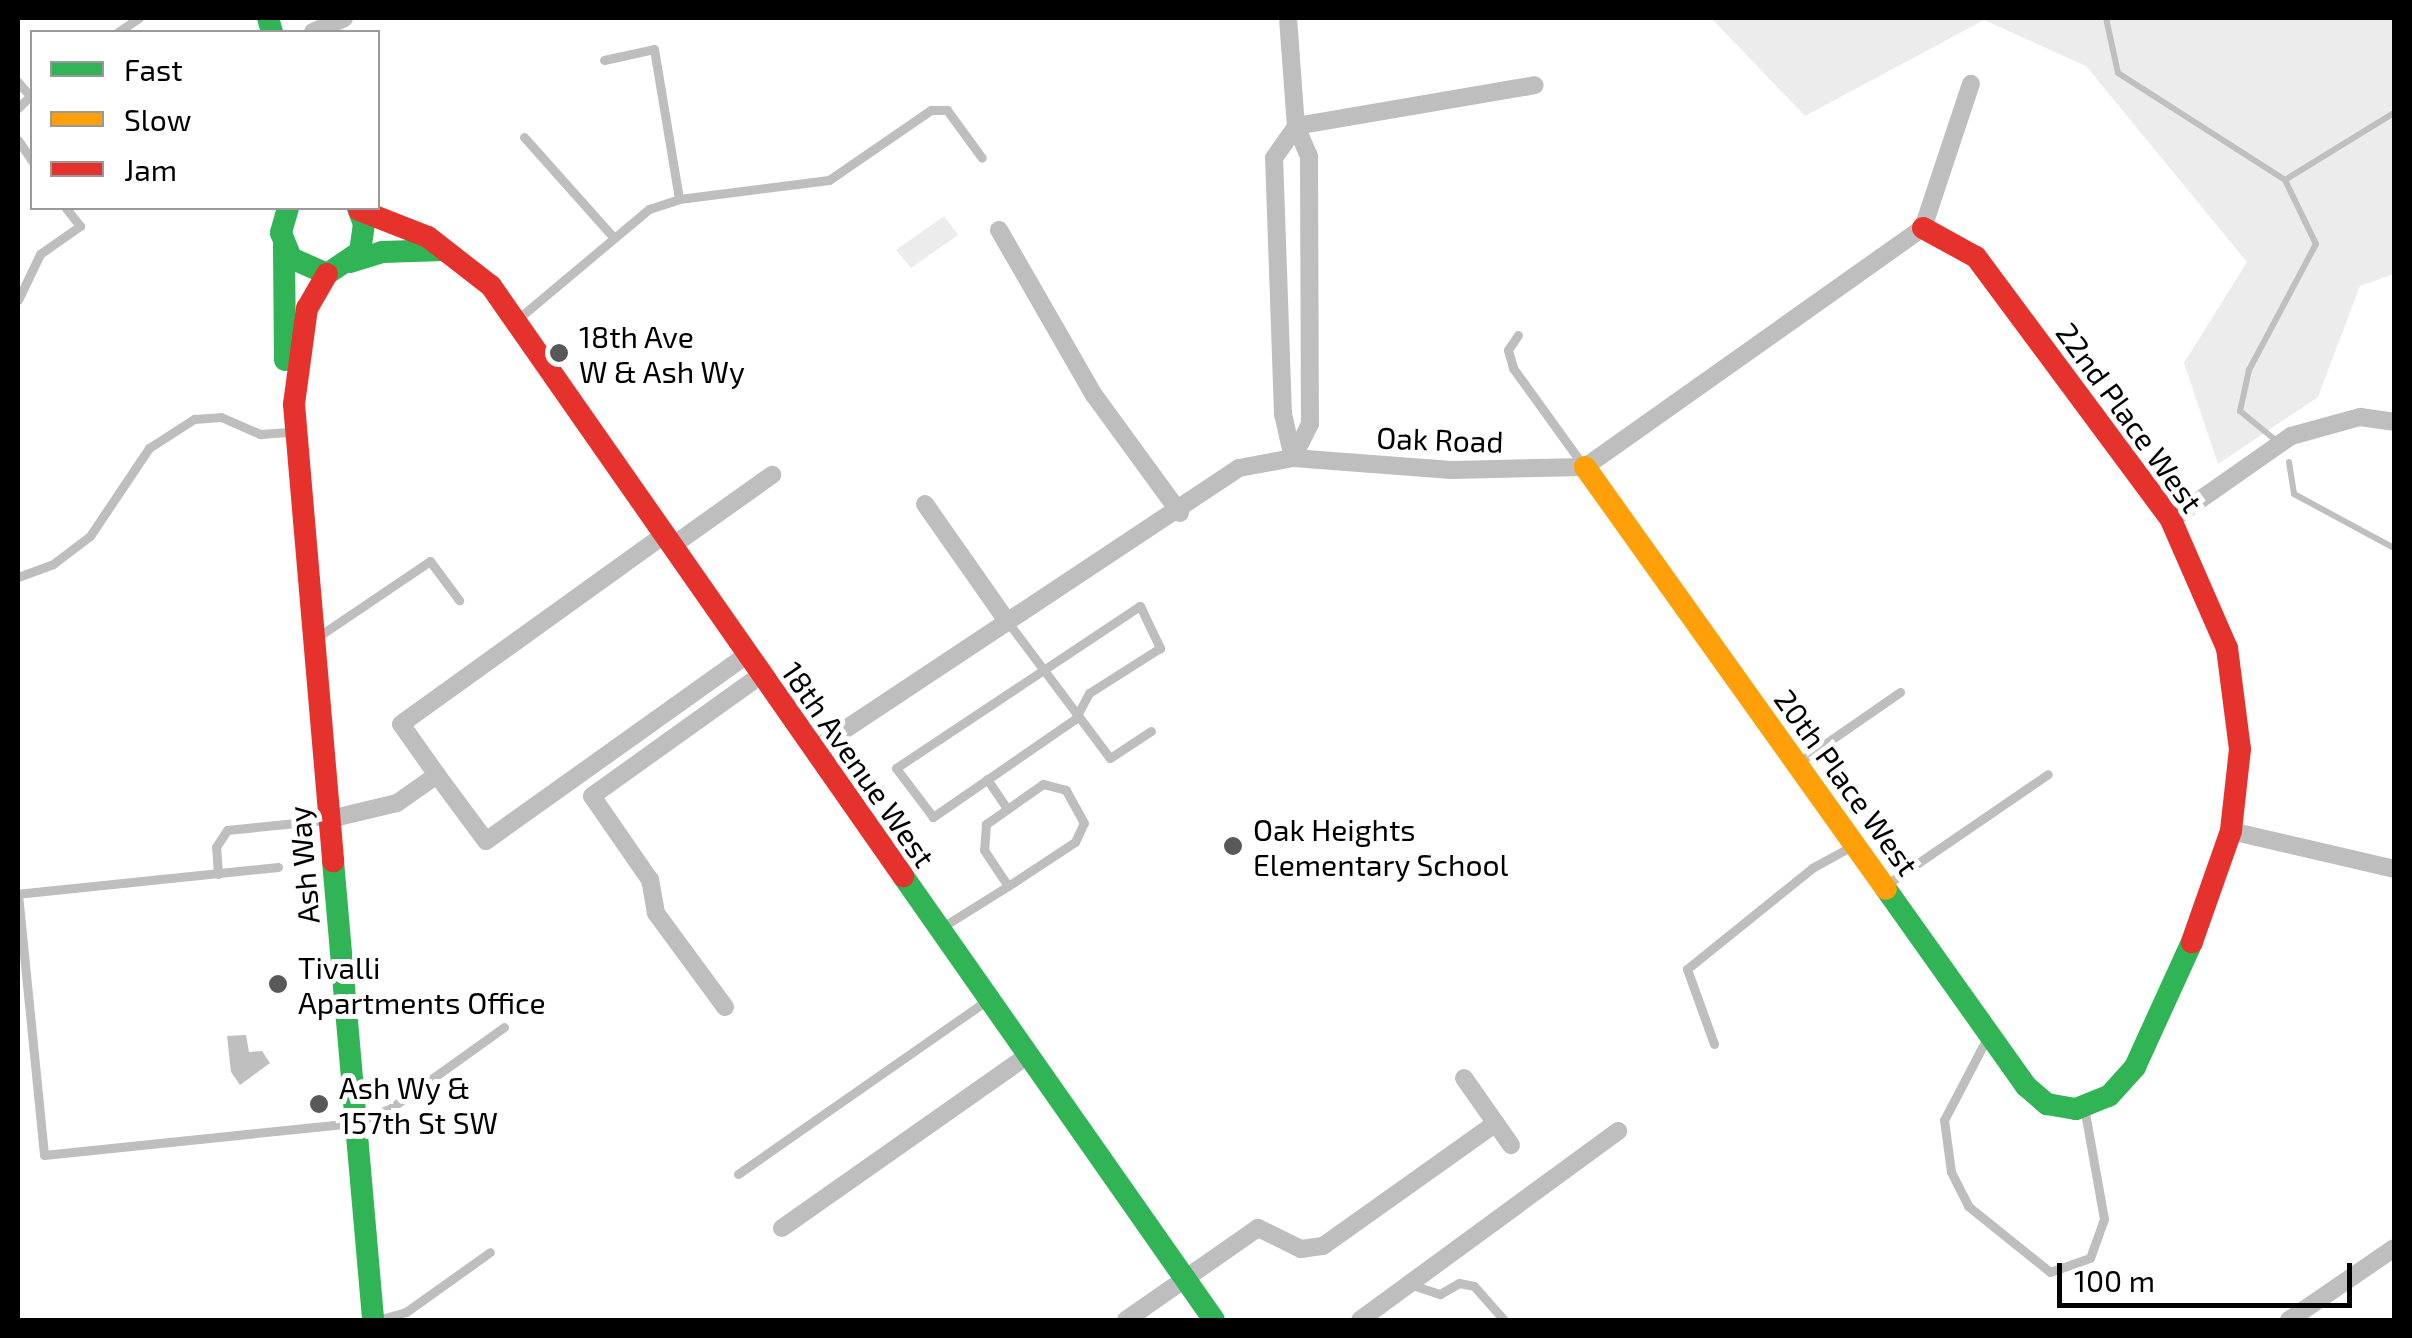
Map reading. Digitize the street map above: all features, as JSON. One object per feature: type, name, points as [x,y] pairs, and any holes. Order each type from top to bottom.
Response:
[{"type":"street","points":[[317,30],[344,18]]},
{"type":"street","points":[[1288,18],[1296,126],[1309,156],[1310,424],[1293,458]]},
{"type":"street","points":[[1585,468],[1923,228],[1971,84]]},
{"type":"street","points":[[1293,458],[1283,414],[1274,158],[1296,126],[1535,86]]},
{"type":"street","name":"Ash Way","points":[[288,210],[284,246],[286,382],[294,404]]},
{"type":"street","points":[[350,262],[364,238],[359,210]]},
{"type":"street","name":"18th Avenue West","points":[[361,210],[447,250],[480,274],[1025,1057],[1214,1320]]},
{"type":"street","name":"22nd Place West","points":[[1923,228],[1976,257],[2172,520],[2228,648],[2240,748],[2231,831],[2194,936],[2135,1068],[2109,1096],[2080,1107]]},
{"type":"street","points":[[999,230],[1094,395],[1180,513]]},
{"type":"street","points":[[284,246],[302,268],[328,274],[382,252],[447,250]]},
{"type":"street","name":"Ash Way","points":[[328,274],[307,308],[294,404],[375,1320]]},
{"type":"street","points":[[2172,520],[2291,436],[2360,417],[2394,422]]},
{"type":"street","name":"Oak Road","points":[[814,750],[1007,621],[1180,513],[1239,468],[1293,458],[1452,470],[1585,468]]},
{"type":"street","name":"20th Place West","points":[[1585,468],[1989,1034],[2047,1104],[2080,1107]]},
{"type":"street","points":[[754,665],[486,841],[401,724],[668,540],[772,475]]},
{"type":"street","points":[[925,504],[1007,621]]},
{"type":"street","points":[[725,1007],[656,913],[650,880],[592,796],[754,665]]},
{"type":"street","points":[[330,819],[397,803],[437,776]]},
{"type":"street","points":[[2231,831],[2394,870]]},
{"type":"street","points":[[782,1228],[1025,1057]]},
{"type":"street","points":[[1464,1078],[1511,1145]]},
{"type":"street","points":[[1126,1320],[1258,1228],[1301,1249],[1323,1246],[1496,1123]]},
{"type":"street","points":[[1360,1320],[1618,1131]]},
{"type":"street","points":[[2289,1320],[2394,1248]]},
{"type":"lane","points":[[604,60],[654,49],[679,198]]},
{"type":"lane","points":[[515,321],[649,209],[679,198],[829,180],[931,110],[946,110],[982,158]]},
{"type":"lane","points":[[524,137],[614,238]]},
{"type":"lane","points":[[18,300],[40,254],[80,226],[68,210]]},
{"type":"lane","points":[[1518,335],[1508,350],[1513,368],[1585,468]]},
{"type":"lane","points":[[18,578],[53,564],[90,536],[148,448],[194,419],[221,417],[260,434],[296,432]]},
{"type":"lane","points":[[313,640],[430,560],[459,600]]},
{"type":"lane","points":[[1140,606],[1160,648],[1090,693],[1075,719],[933,817],[896,768],[1140,606]]},
{"type":"lane","points":[[1007,621],[1075,719],[1110,758],[1151,730]]},
{"type":"lane","points":[[1797,764],[1900,692]]},
{"type":"lane","points":[[1884,886],[2048,774]]},
{"type":"lane","points":[[987,780],[1007,809]]},
{"type":"lane","points":[[937,930],[1008,886],[1075,842],[1084,823],[1066,790],[1043,784],[986,824],[984,850],[1008,886]]},
{"type":"lane","points":[[218,874],[220,835],[235,826],[330,819]]},
{"type":"lane","points":[[1714,1044],[1687,970],[1812,868],[1854,845]]},
{"type":"lane","points":[[278,867],[18,894],[44,1156],[356,1123],[391,1108],[504,1027]]},
{"type":"lane","points":[[738,1174],[986,1001]]},
{"type":"lane","points":[[1989,1034],[1944,1120],[1950,1172],[1968,1206],[2050,1272],[2090,1258],[2104,1219],[2080,1107]]},
{"type":"lane","points":[[375,1320],[406,1312],[490,1252]]},
{"type":"lane","points":[[1409,1284],[1440,1294],[1459,1283],[1474,1286],[1504,1320]]},
{"type":"shaded area","points":[[1711,18],[2394,18],[2394,274],[2360,286],[2318,397],[2218,464],[2184,363],[2247,262],[2086,66],[1984,20],[1805,116]]},
{"type":"shaded area","points":[[944,216],[958,235],[911,268],[896,250]]},
{"type":"shaded area","points":[[246,1035],[249,1052],[262,1051],[270,1063],[240,1085],[231,1072],[227,1036]]},
{"type":"waterway","points":[[2106,18],[2118,73],[2285,180],[2316,244],[2249,370],[2240,411],[2273,438]]},
{"type":"waterway","points":[[2285,180],[2394,113]]},
{"type":"waterway","points":[[2289,462],[2294,494],[2394,548]]},
{"type":"traffic: fast","points":[[268,18],[271,30]]},
{"type":"traffic: fast","points":[[287,210],[281,233],[291,258],[327,274],[360,252],[364,224],[359,210]]},
{"type":"traffic: fast","points":[[284,246],[285,360]]},
{"type":"traffic: fast","points":[[350,262],[382,252],[444,250]]},
{"type":"traffic: fast","points":[[333,861],[373,1320]]},
{"type":"traffic: fast","points":[[903,876],[1214,1320]]},
{"type":"traffic: fast","points":[[1886,889],[2026,1086],[2047,1104],[2076,1109],[2109,1096],[2135,1067],[2192,942]]},
{"type":"traffic: slow","points":[[1585,467],[1886,889]]},
{"type":"traffic: jam","points":[[359,210],[428,237],[491,286],[903,876]]},
{"type":"traffic: jam","points":[[1923,228],[1976,257],[2171,520],[2227,648],[2240,749],[2231,831],[2192,942]]},
{"type":"traffic: jam","points":[[327,274],[307,308],[294,404],[333,861]]},
{"type":"place","name":"18th Ave W & Ash Wy","points":[[559,353]]},
{"type":"place","name":"Oak Heights Elementary School","points":[[1233,846]]},
{"type":"place","name":"Tivalli Apartments Office","points":[[278,984]]},
{"type":"place","name":"Ash Wy & 157th St SW","points":[[319,1104]]}]
